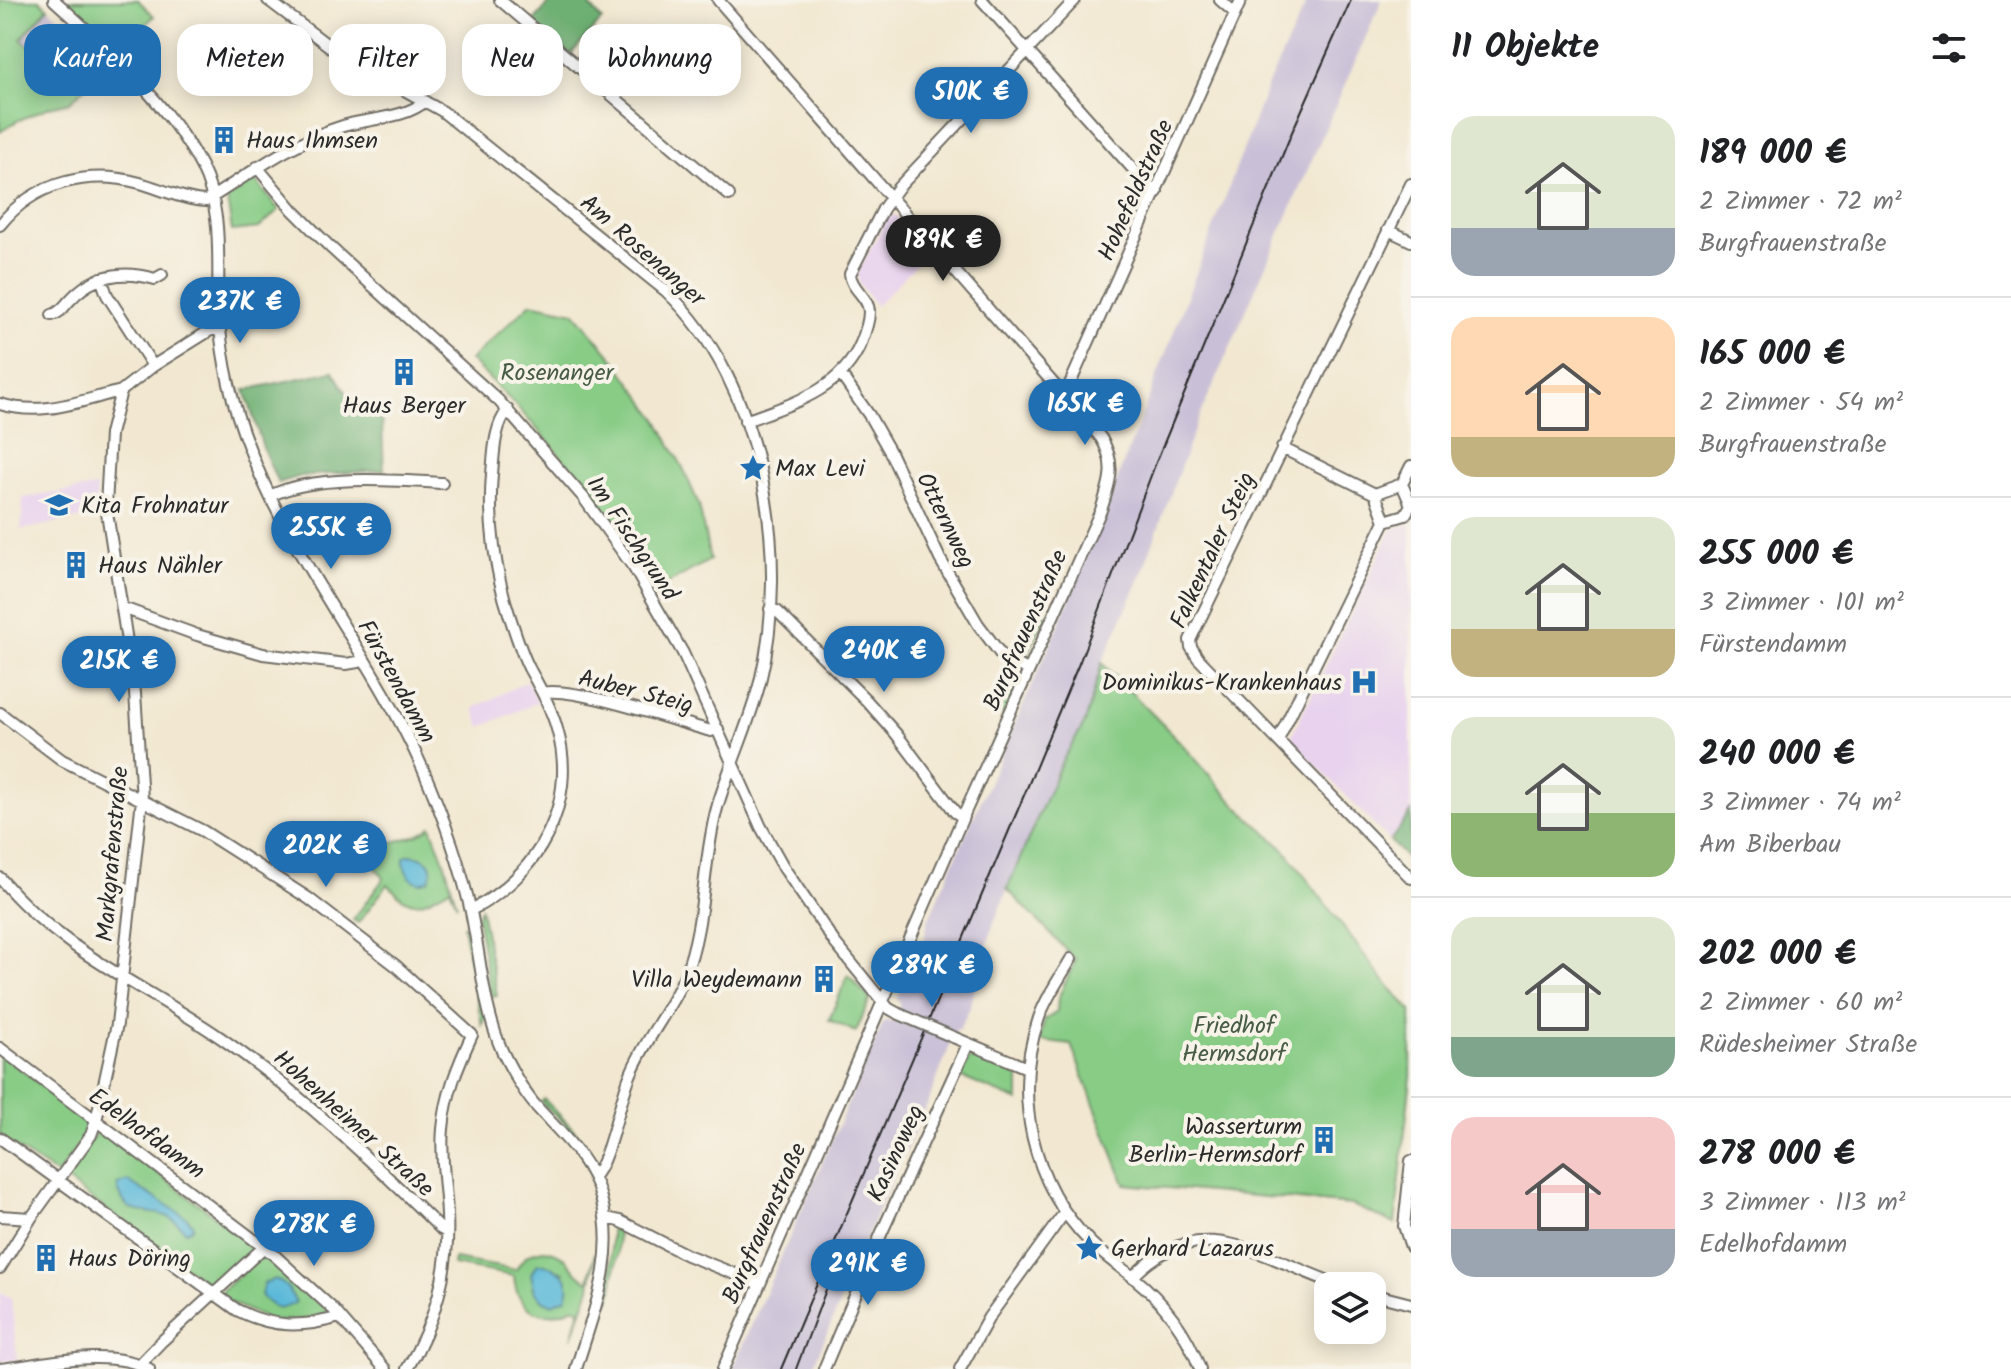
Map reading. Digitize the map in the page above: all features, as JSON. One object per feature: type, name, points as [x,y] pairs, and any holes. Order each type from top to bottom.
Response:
[{"type":"street","name":"Fürstendamm","points":[[54,0],[108,51],[164,113],[194,154],[210,185],[219,242],[220,328],[235,406],[251,454],[270,496],[422,766],[443,820],[471,910],[493,1027],[521,1086],[573,1145],[593,1177],[606,1218],[607,1259],[603,1285],[576,1369]]},
{"type":"street","name":"Am Rosenanger","points":[[268,0],[341,55],[425,101],[492,148],[685,309],[719,361],[755,450],[768,513],[772,578],[767,649],[759,684],[711,833],[700,922],[688,966],[680,987],[629,1076],[604,1162],[593,1177]]},
{"type":"street","points":[[500,0],[729,195]]},
{"type":"street","name":"Burgfrauenstraße","points":[[718,0],[1065,395],[1102,440],[1109,454],[1112,473],[1101,510],[963,817],[723,1369]]},
{"type":"street","points":[[982,0],[1150,188],[1157,192]]},
{"type":"street","points":[[745,421],[812,395],[841,375],[857,353],[869,313],[868,306],[850,282],[850,274],[890,198],[1075,0]]},
{"type":"street","points":[[1220,0],[1235,13]]},
{"type":"street","name":"Hohefeldstraße","points":[[1065,395],[1241,0]]},
{"type":"street","points":[[0,225],[38,192],[82,178],[125,179],[201,201],[316,135],[344,125],[407,112],[425,101]]},
{"type":"street","name":"Im Fischgrund","points":[[257,167],[330,247],[466,368],[508,410],[583,497],[634,568],[683,653],[761,827],[784,868],[835,943],[883,1002],[897,1013],[1027,1068]]},
{"type":"street","name":"Falkentaler Steig","points":[[1411,184],[1190,640],[1198,658],[1411,878]]},
{"type":"street","points":[[1388,230],[1411,241]]},
{"type":"street","points":[[52,315],[59,313],[76,294],[101,278],[134,273],[155,279],[162,275]]},
{"type":"street","points":[[101,278],[107,295],[153,366]]},
{"type":"street","points":[[0,404],[36,409],[60,408],[121,391],[153,366],[209,331],[220,328]]},
{"type":"street","name":"Otternweg","points":[[841,375],[890,452],[940,559],[978,624],[1005,660],[1029,670]]},
{"type":"street","name":"Markgrafenstraße","points":[[0,1268],[31,1218],[91,1135],[117,1024],[142,799],[137,716],[123,608],[110,542],[105,482],[110,434],[121,391]]},
{"type":"street","points":[[471,910],[490,901],[519,877],[551,828],[561,790],[562,756],[557,728],[521,650],[496,560],[491,485],[498,428],[508,410]]},
{"type":"street","points":[[1278,740],[1385,521],[1375,494],[1282,448]]},
{"type":"street","points":[[1375,494],[1402,484],[1411,466]]},
{"type":"street","points":[[270,496],[286,488],[329,483],[392,480],[442,483]]},
{"type":"street","points":[[1385,521],[1405,515],[1411,505],[1402,484]]},
{"type":"street","points":[[123,608],[197,635],[263,654],[346,664],[364,661]]},
{"type":"street","points":[[770,609],[777,611],[867,701],[955,812],[963,817]]},
{"type":"street","name":"Auber Steig","points":[[543,693],[550,691],[588,697],[711,731],[718,729]]},
{"type":"street","points":[[0,713],[62,760],[226,845],[336,918],[414,981],[472,1035]]},
{"type":"street","name":"Hohenheimer Straße","points":[[0,878],[57,935],[218,1036],[283,1084],[327,1120],[447,1232]]},
{"type":"street","points":[[1071,959],[1040,1015],[1027,1068],[1027,1110],[1032,1136],[1042,1167],[1065,1212],[1091,1243],[1151,1293],[1174,1320],[1200,1369]]},
{"type":"street","points":[[407,1369],[425,1335],[439,1294],[446,1260],[443,1127],[451,1085],[472,1035],[493,1027]]},
{"type":"street","name":"Kasinoweg","points":[[824,1369],[882,1232],[968,1044]]},
{"type":"street","name":"Edelhofdamm","points":[[0,1048],[264,1247],[340,1317],[385,1369]]},
{"type":"street","points":[[0,1138],[213,1295],[251,1317],[278,1325],[303,1326],[340,1317]]},
{"type":"street","points":[[1410,1242],[1404,1226],[1411,1161]]},
{"type":"street","points":[[960,1369],[989,1317],[1065,1212]]},
{"type":"street","points":[[0,1216],[31,1218]]},
{"type":"street","points":[[606,1218],[620,1221],[687,1255],[760,1284]]},
{"type":"street","points":[[1133,1277],[1150,1261],[1176,1247],[1202,1241],[1254,1250],[1314,1274]]},
{"type":"street","points":[[0,1369],[106,1358],[145,1367],[213,1295],[264,1247]]},
{"type":"street","points":[[1386,1298],[1411,1304]]},
{"type":"shaded area","points":[[1308,0],[1382,0],[1195,427],[1141,576],[1102,663],[1085,723],[1061,763],[994,922],[961,1030],[957,1029],[812,1369],[732,1369],[884,1021],[893,1021],[900,1004],[897,999],[923,944],[928,920],[1062,618],[1269,82]]},
{"type":"shaded area","points":[[48,8],[66,24],[34,24]]},
{"type":"shaded area","points":[[895,215],[928,252],[876,306],[859,283],[858,273],[888,216]]},
{"type":"shaded area","name":"Kita Frohnatur","points":[[96,487],[97,515],[21,530],[23,498]]},
{"type":"shaded area","name":"Dominikus-Krankenhaus","points":[[1411,523],[1411,863],[1293,741],[1292,735],[1392,529]]},
{"type":"shaded area","points":[[527,681],[538,702],[481,727],[474,708]]},
{"type":"shaded area","points":[[0,1293],[11,1297],[17,1360],[0,1362]]},
{"type":"green space","points":[[0,0],[39,0],[48,8],[34,24],[24,24],[21,39],[24,42],[24,96],[76,96],[70,102],[49,107],[0,132]]},
{"type":"green space","points":[[68,0],[138,0],[154,16],[146,24],[93,24]]},
{"type":"green space","points":[[552,0],[585,0],[602,20],[598,24],[579,24],[579,45],[570,55],[563,49],[563,24],[532,23]]},
{"type":"green space","points":[[255,180],[279,210],[259,228],[232,231],[227,199]]},
{"type":"green space","name":"Rosenanger","points":[[531,303],[574,312],[611,355],[656,417],[699,505],[710,560],[658,589],[571,468],[523,413],[470,360]]},
{"type":"green space","points":[[333,371],[356,408],[382,422],[384,470],[301,476],[278,483],[264,451],[245,390]]},
{"type":"green space","points":[[1045,611],[1047,613],[1024,662],[1011,659]]},
{"type":"green space","name":"Friedhof Hermsdorf","points":[[1102,663],[1181,743],[1237,806],[1285,850],[1384,981],[1411,1011],[1411,1076],[1395,1224],[1352,1205],[1125,1184],[1071,1045],[1039,1041],[1045,1020],[1057,1012],[1058,998],[1076,960],[1007,889],[1061,763],[1085,723]]},
{"type":"green space","points":[[1008,666],[1018,672],[1020,678],[1004,714],[995,712]]},
{"type":"green space","points":[[1411,812],[1411,863],[1390,841]]},
{"type":"green space","points":[[431,826],[457,905],[450,888],[417,903],[404,899],[388,884],[358,923],[353,920],[384,878],[370,860],[370,852]]},
{"type":"green space","points":[[481,909],[497,995],[491,996],[477,916]]},
{"type":"green space","points":[[469,925],[486,1018],[482,1025],[463,926]]},
{"type":"green space","points":[[848,975],[870,999],[856,1032],[829,1020]]},
{"type":"green space","points":[[0,1053],[89,1122],[90,1128],[57,1175],[0,1137]]},
{"type":"green space","points":[[971,1055],[1019,1076],[1019,1101],[960,1077]]},
{"type":"green space","points":[[544,1099],[576,1132],[598,1166],[592,1166],[564,1123],[541,1102]]},
{"type":"green space","points":[[101,1131],[255,1246],[255,1250],[214,1288],[64,1179],[96,1133]]},
{"type":"green space","points":[[617,1224],[618,1252],[610,1301],[604,1299],[611,1268],[611,1229]]},
{"type":"green space","points":[[544,1250],[566,1259],[578,1274],[589,1281],[595,1253],[590,1288],[572,1338],[580,1309],[574,1307],[552,1314],[533,1311],[520,1298],[514,1276],[453,1265],[454,1259],[516,1270],[527,1256]],"holes":[[[541,1264],[564,1272],[544,1301],[532,1287]]]},
{"type":"green space","points":[[263,1255],[320,1303],[327,1310],[327,1317],[273,1322],[221,1298],[221,1291]]},
{"type":"water","points":[[409,855],[428,862],[431,869],[429,880],[420,883],[410,877],[404,862]]},
{"type":"water","points":[[128,1181],[186,1217],[193,1224],[192,1228],[186,1231],[169,1217],[130,1208],[117,1185]]},
{"type":"water","points":[[536,1265],[554,1268],[567,1279],[566,1298],[552,1304],[535,1293],[531,1274]]},
{"type":"water","points":[[276,1279],[287,1287],[296,1302],[281,1308],[273,1306],[261,1295],[264,1283]]},
{"type":"tram line","points":[[781,1369],[1080,661],[1155,465],[1292,132],[1351,0]]},
{"type":"tram line","points":[[796,1369],[827,1287]]},
{"type":"place","name":"Haus Ihmsen","points":[[224,140]]},
{"type":"place","name":"Haus Berger","points":[[404,372]]},
{"type":"place","name":"Max Levi","points":[[753,468]]},
{"type":"place","name":"Kita Frohnatur","points":[[59,505]]},
{"type":"place","name":"Haus Nähler","points":[[76,565]]},
{"type":"place","name":"Dominikus-Krankenhaus","points":[[1364,682]]},
{"type":"place","name":"Villa Weydemann","points":[[824,979]]},
{"type":"place","name":"Wasserturm Berlin-Hermsdorf","points":[[1324,1140]]},
{"type":"place","name":"Gerhard Lazarus","points":[[1089,1248]]},
{"type":"place","name":"Haus Döring","points":[[46,1258]]}]
